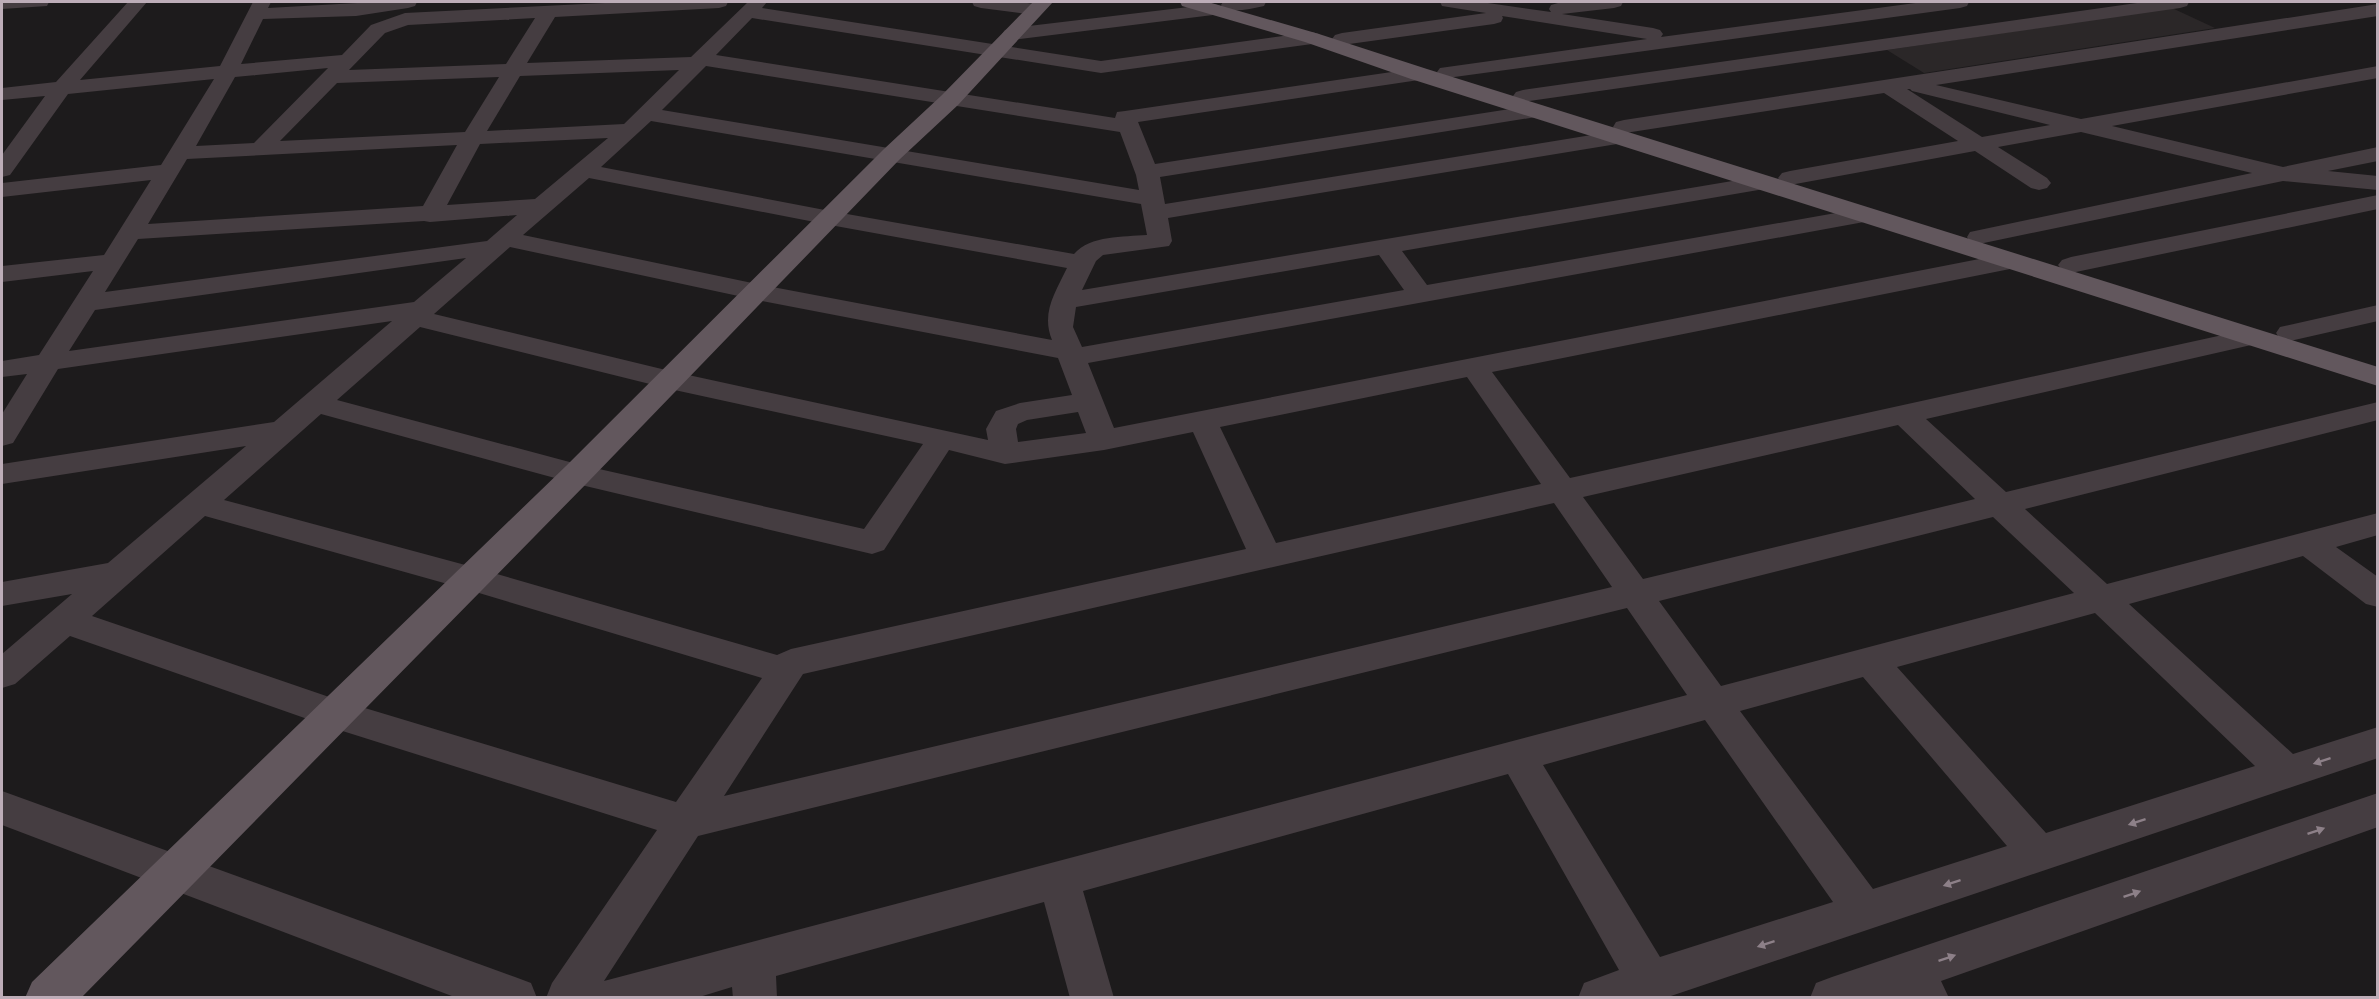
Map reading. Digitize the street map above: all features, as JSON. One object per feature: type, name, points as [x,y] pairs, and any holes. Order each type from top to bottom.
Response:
[{"type":"main road","points":[[1189,2],[1222,5],[1447,72],[1762,183],[2378,377]]},
{"type":"main road","points":[[48,998],[333,713],[577,474],[892,154],[950,100],[1039,5]]},
{"type":"main road","points":[[1222,5],[1419,74],[1530,103]]},
{"type":"main road","points":[[1620,132],[1790,178],[2378,360]]},
{"type":"street","points":[[4,4],[40,2]]},
{"type":"street","points":[[2,170],[61,89],[138,2]]},
{"type":"street","points":[[2,436],[175,162],[227,73],[258,8],[356,10],[408,2]]},
{"type":"street","points":[[261,148],[378,28],[405,19],[548,12],[605,5],[719,2]]},
{"type":"street","points":[[981,2],[1039,5]]},
{"type":"street","points":[[1005,42],[1222,5],[1257,2]]},
{"type":"street","points":[[1449,2],[1686,39],[1810,97]]},
{"type":"street","points":[[1342,39],[1614,2]]},
{"type":"street","points":[[1447,72],[1960,2]]},
{"type":"street","points":[[1148,172],[1742,65],[2180,2]]},
{"type":"street","points":[[2,674],[584,170],[638,122],[754,7],[1005,42],[1101,67],[1312,38]]},
{"type":"street","points":[[2,190],[261,148],[472,138],[638,122],[892,154],[1154,206],[1620,132],[1810,97],[2378,10]]},
{"type":"street","points":[[430,215],[472,138],[548,12]]},
{"type":"street","points":[[1835,52],[1895,84],[1978,144],[2039,183]]},
{"type":"street","points":[[2,94],[347,60]]},
{"type":"street","points":[[330,77],[700,61],[1129,127]]},
{"type":"street","points":[[1790,178],[2378,72]]},
{"type":"street","points":[[1104,440],[1060,327],[1065,301],[1085,257],[1102,247],[1160,241],[1148,172],[1125,117],[1419,74]]},
{"type":"street","points":[[1895,84],[2284,174],[2378,183]]},
{"type":"street","points":[[1979,237],[2378,154]]},
{"type":"street","points":[[584,170],[830,218],[1082,263]]},
{"type":"street","points":[[1065,301],[1762,183]]},
{"type":"street","points":[[2071,265],[2378,202]]},
{"type":"street","points":[[131,232],[430,215],[542,206]]},
{"type":"street","points":[[86,303],[500,243],[1071,355],[1864,215]]},
{"type":"street","points":[[1386,246],[1420,294]]},
{"type":"street","points":[[2,274],[112,261]]},
{"type":"street","points":[[2,369],[418,313],[670,380],[942,438],[1005,454],[1104,440],[2010,261]]},
{"type":"street","points":[[2290,333],[2378,313]]},
{"type":"street","points":[[568,998],[791,663],[2250,337]]},
{"type":"street","points":[[1474,367],[1865,912]]},
{"type":"street","points":[[1005,454],[1001,429],[1006,418],[1020,412],[1089,401]]},
{"type":"street","points":[[315,403],[577,474],[872,542],[942,438]]},
{"type":"street","points":[[64,620],[333,713],[686,822],[1635,594],[2378,411]]},
{"type":"street","points":[[1903,414],[2287,772]]},
{"type":"street","points":[[1202,420],[1266,556]]},
{"type":"street","points":[[2,474],[284,430]]},
{"type":"street","points":[[199,504],[786,671]]},
{"type":"street","points":[[616,998],[754,979],[1059,879],[2378,524]]},
{"type":"street","points":[[2309,543],[2378,595]]},
{"type":"street","points":[[2,594],[119,573]]},
{"type":"street","points":[[1870,661],[2039,854]]},
{"type":"street","points":[[1600,998],[2378,742]]},
{"type":"street","points":[[1518,756],[1650,982]]},
{"type":"street","points":[[2,808],[516,998]]},
{"type":"street","points":[[1832,998],[1917,985],[2378,810]]},
{"type":"street","points":[[1059,879],[1092,998]]},
{"type":"shaded area","points":[[2172,8],[2215,28],[1924,73],[1887,50]]}]
